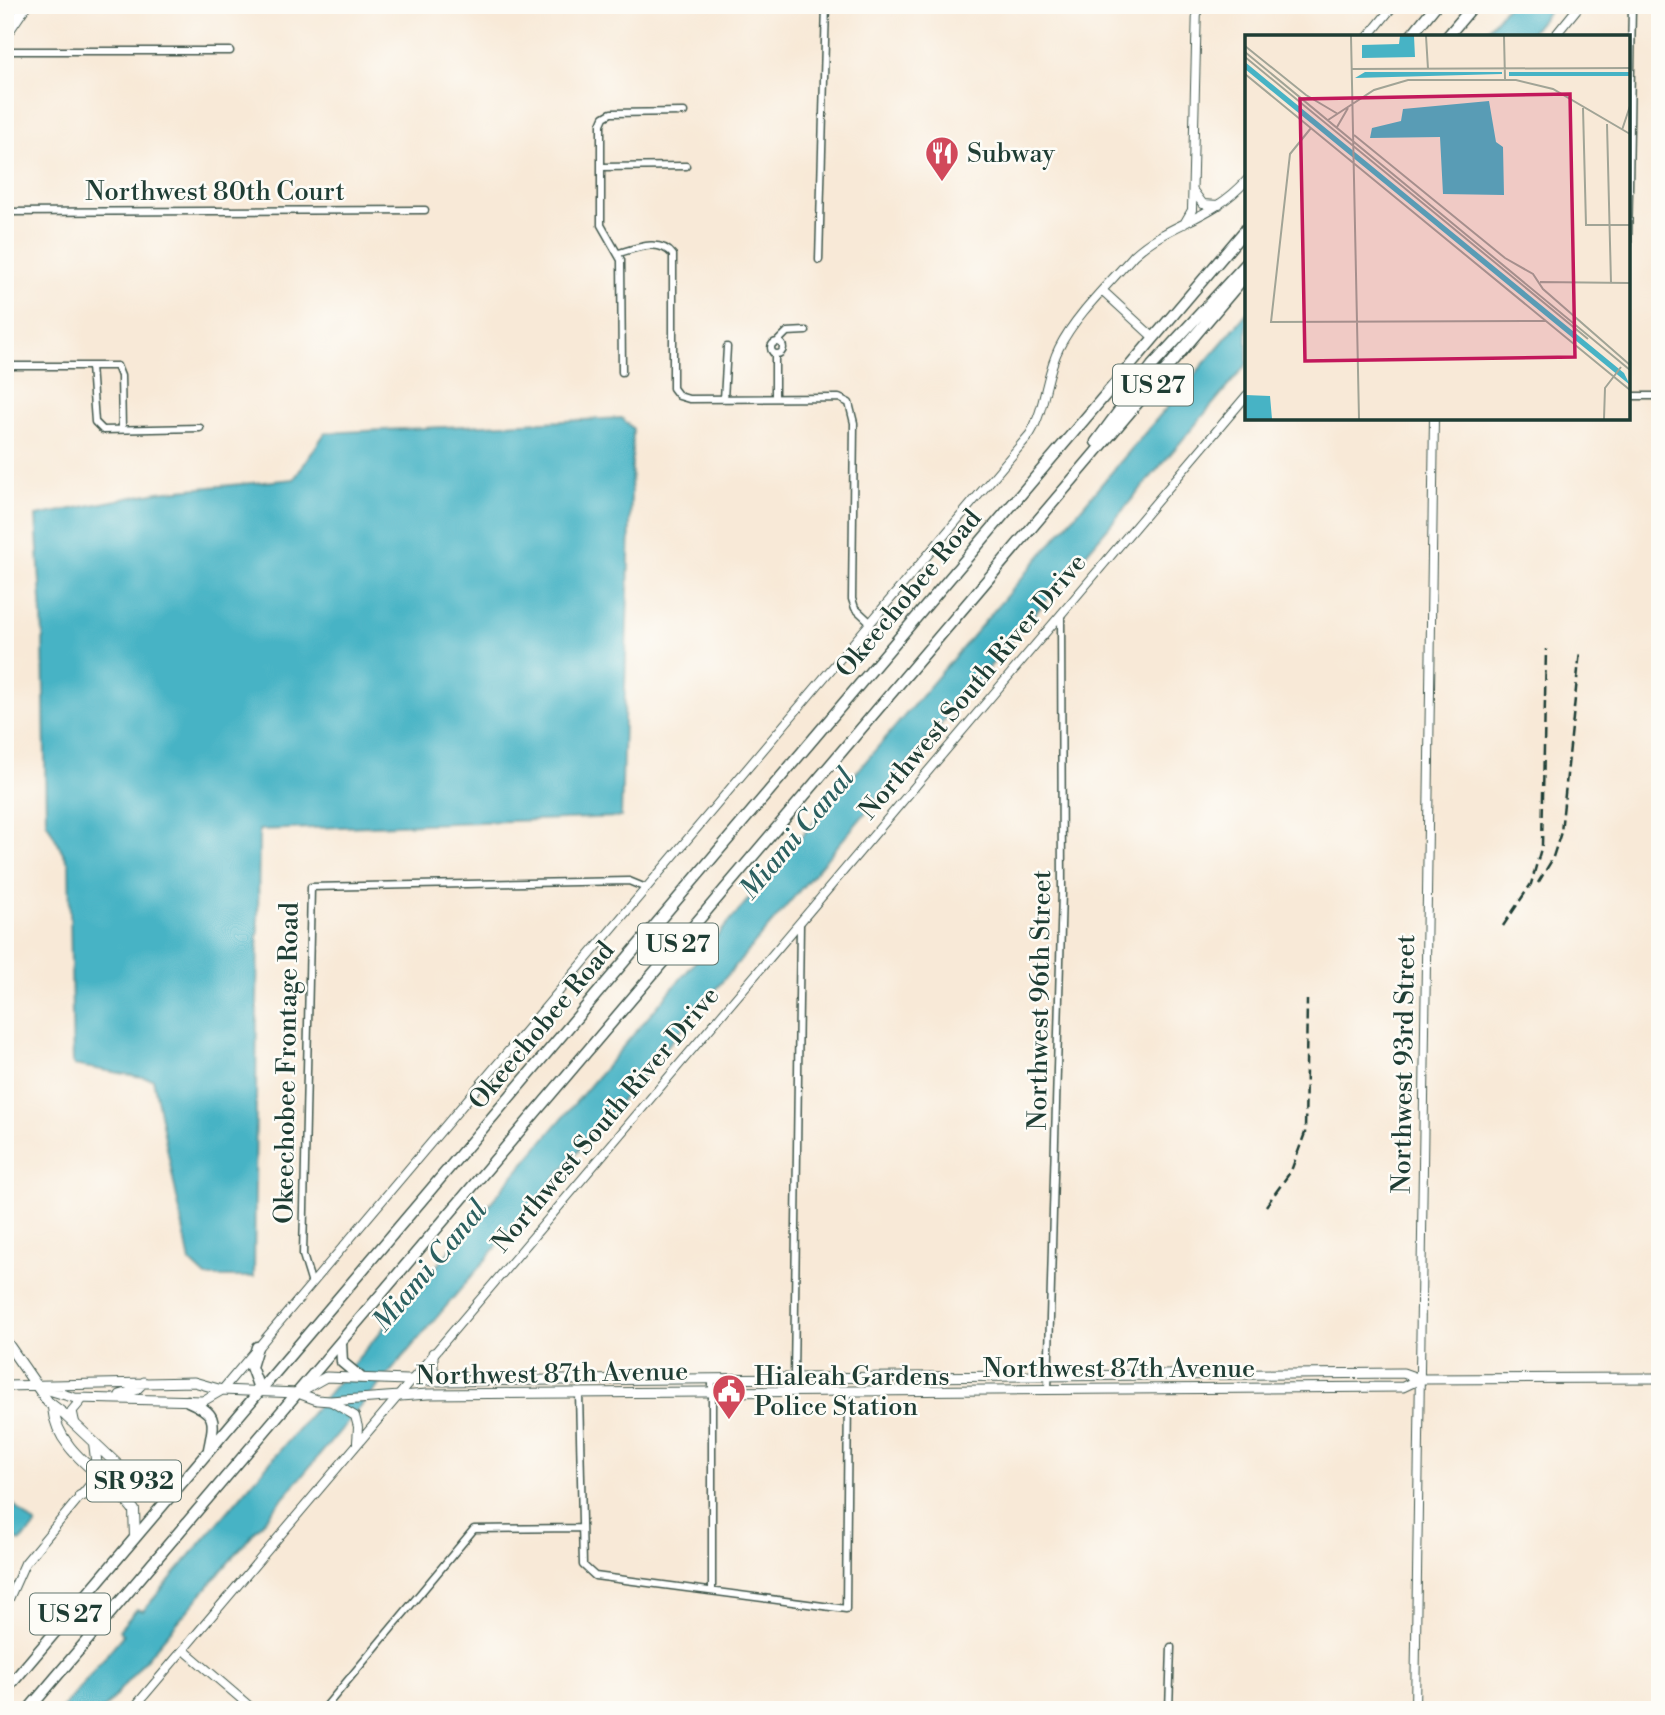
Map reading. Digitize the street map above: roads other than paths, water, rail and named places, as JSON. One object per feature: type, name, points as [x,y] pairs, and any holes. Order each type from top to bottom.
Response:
[{"type":"highway","points":[[1412,35],[1436,5]]},
{"type":"highway","points":[[1449,35],[1474,5]]},
{"type":"highway","name":"Okeechobee Road","points":[[5,1691],[1245,230]]},
{"type":"highway","points":[[1057,495],[1152,366],[1245,264]]},
{"type":"highway","name":"Okeechobee Road","points":[[28,1710],[1245,276]]},
{"type":"highway","points":[[1152,366],[1157,355],[1154,338],[1170,337],[1184,328]]},
{"type":"highway","points":[[341,1342],[342,1372],[360,1377]]},
{"type":"highway","points":[[257,1347],[251,1367],[260,1391]]},
{"type":"highway","points":[[188,1401],[205,1409],[212,1416],[214,1428],[209,1451]]},
{"type":"main road","points":[[5,36],[26,5]]},
{"type":"main road","name":"SR 932","points":[[5,1340],[53,1408],[146,1489],[162,1490],[184,1481]]},
{"type":"main road","points":[[433,1353],[433,1370],[444,1381]]},
{"type":"main road","points":[[5,1386],[194,1382],[222,1390],[298,1393],[326,1377],[342,1372]]},
{"type":"main road","name":"Northwest 87th Avenue","points":[[360,1377],[444,1381],[1403,1373],[1420,1379],[1660,1378]]},
{"type":"main road","name":"Northwest 87th Avenue","points":[[298,1393],[317,1400],[330,1401],[397,1396],[579,1393],[1403,1387],[1420,1379]]},
{"type":"main road","points":[[102,1399],[131,1393],[144,1382]]},
{"type":"main road","points":[[36,1387],[83,1398],[188,1401],[203,1401],[222,1390]]},
{"type":"main road","points":[[75,1425],[73,1407],[83,1398]]},
{"type":"main road","name":"SR 932","points":[[53,1408],[54,1423],[60,1433],[134,1510],[135,1538]]},
{"type":"main road","points":[[94,1443],[98,1475]]},
{"type":"main road","points":[[80,1496],[102,1489],[115,1491]]},
{"type":"street","points":[[819,260],[826,5]]},
{"type":"street","points":[[1183,226],[1192,210],[1197,5]]},
{"type":"street","points":[[1370,35],[1394,5]]},
{"type":"street","points":[[1556,35],[1580,5]]},
{"type":"street","points":[[1630,126],[1632,5]]},
{"type":"street","points":[[5,51],[230,51]]},
{"type":"street","points":[[622,372],[619,253],[602,229],[600,129],[604,117],[615,112],[684,113]]},
{"type":"street","points":[[601,167],[686,166]]},
{"type":"street","points":[[222,1390],[1030,434],[1043,409],[1050,372],[1060,345],[1103,291],[1147,243],[1220,205],[1245,182]]},
{"type":"street","points":[[1192,189],[1203,204],[1220,205]]},
{"type":"street","name":"Northwest 80th Court","points":[[5,212],[425,210]]},
{"type":"street","points":[[619,253],[652,246],[664,248],[673,255],[675,393],[689,399],[839,398],[849,402],[854,423],[852,599],[857,610],[871,623]]},
{"type":"street","points":[[1103,291],[1154,338]]},
{"type":"street","points":[[775,398],[775,354],[770,346],[784,334],[806,331]]},
{"type":"street","points":[[724,399],[727,347]]},
{"type":"street","points":[[5,366],[117,366],[121,376],[122,429]]},
{"type":"street","points":[[91,366],[97,426],[103,430],[200,428]]},
{"type":"street","points":[[1630,396],[1660,396]]},
{"type":"street","name":"Northwest South River Drive","points":[[132,1710],[1245,397]]},
{"type":"street","name":"Northwest 93rd Street","points":[[1415,1710],[1434,420]]},
{"type":"street","name":"Northwest 96th Street","points":[[1048,1389],[1062,891],[1061,612]]},
{"type":"street","name":"Okeechobee Frontage Road","points":[[312,1281],[303,1255],[311,887],[629,881],[646,888]]},
{"type":"street","points":[[794,1378],[800,923]]},
{"type":"street","points":[[712,1379],[712,1591]]},
{"type":"street","points":[[579,1393],[583,1565],[595,1576],[846,1609],[848,1391]]},
{"type":"street","points":[[330,1401],[355,1416],[358,1427],[357,1444]]},
{"type":"street","points":[[5,1608],[25,1563],[98,1475]]},
{"type":"street","points":[[323,1710],[474,1529],[581,1528]]},
{"type":"street","points":[[1169,1710],[1171,1647]]},
{"type":"street","points":[[184,1650],[254,1710]]},
{"type":"street","points":[[1659,1710],[1660,1655]]},
{"type":"water","points":[[1508,5],[1554,5],[1529,35],[1483,35]]},
{"type":"water","points":[[1245,315],[1245,366],[103,1710],[61,1710],[123,1635],[119,1630],[137,1609],[143,1611]]},
{"type":"water","points":[[622,418],[633,429],[621,817],[259,830],[254,1277],[206,1277],[190,1262],[153,1079],[73,1065],[69,864],[46,821],[43,634],[36,516],[158,492],[294,479],[325,433]]},
{"type":"water","points":[[5,1497],[36,1525],[20,1542],[5,1530]]},
{"type":"railway","points":[[1503,926],[1531,884],[1542,845],[1546,649]]},
{"type":"railway","points":[[1538,883],[1552,860],[1561,832],[1580,651]]},
{"type":"railway","points":[[1266,1206],[1291,1171],[1305,1133],[1307,1000]]},
{"type":"place","name":"Subway","points":[[942,183]]},
{"type":"place","name":"Hialeah Gardens Police Station","points":[[729,1421]]},
{"type":"water label","name":"Miami Canal","points":[[796,833]]},
{"type":"water label","name":"Miami Canal","points":[[429,1265]]}]
